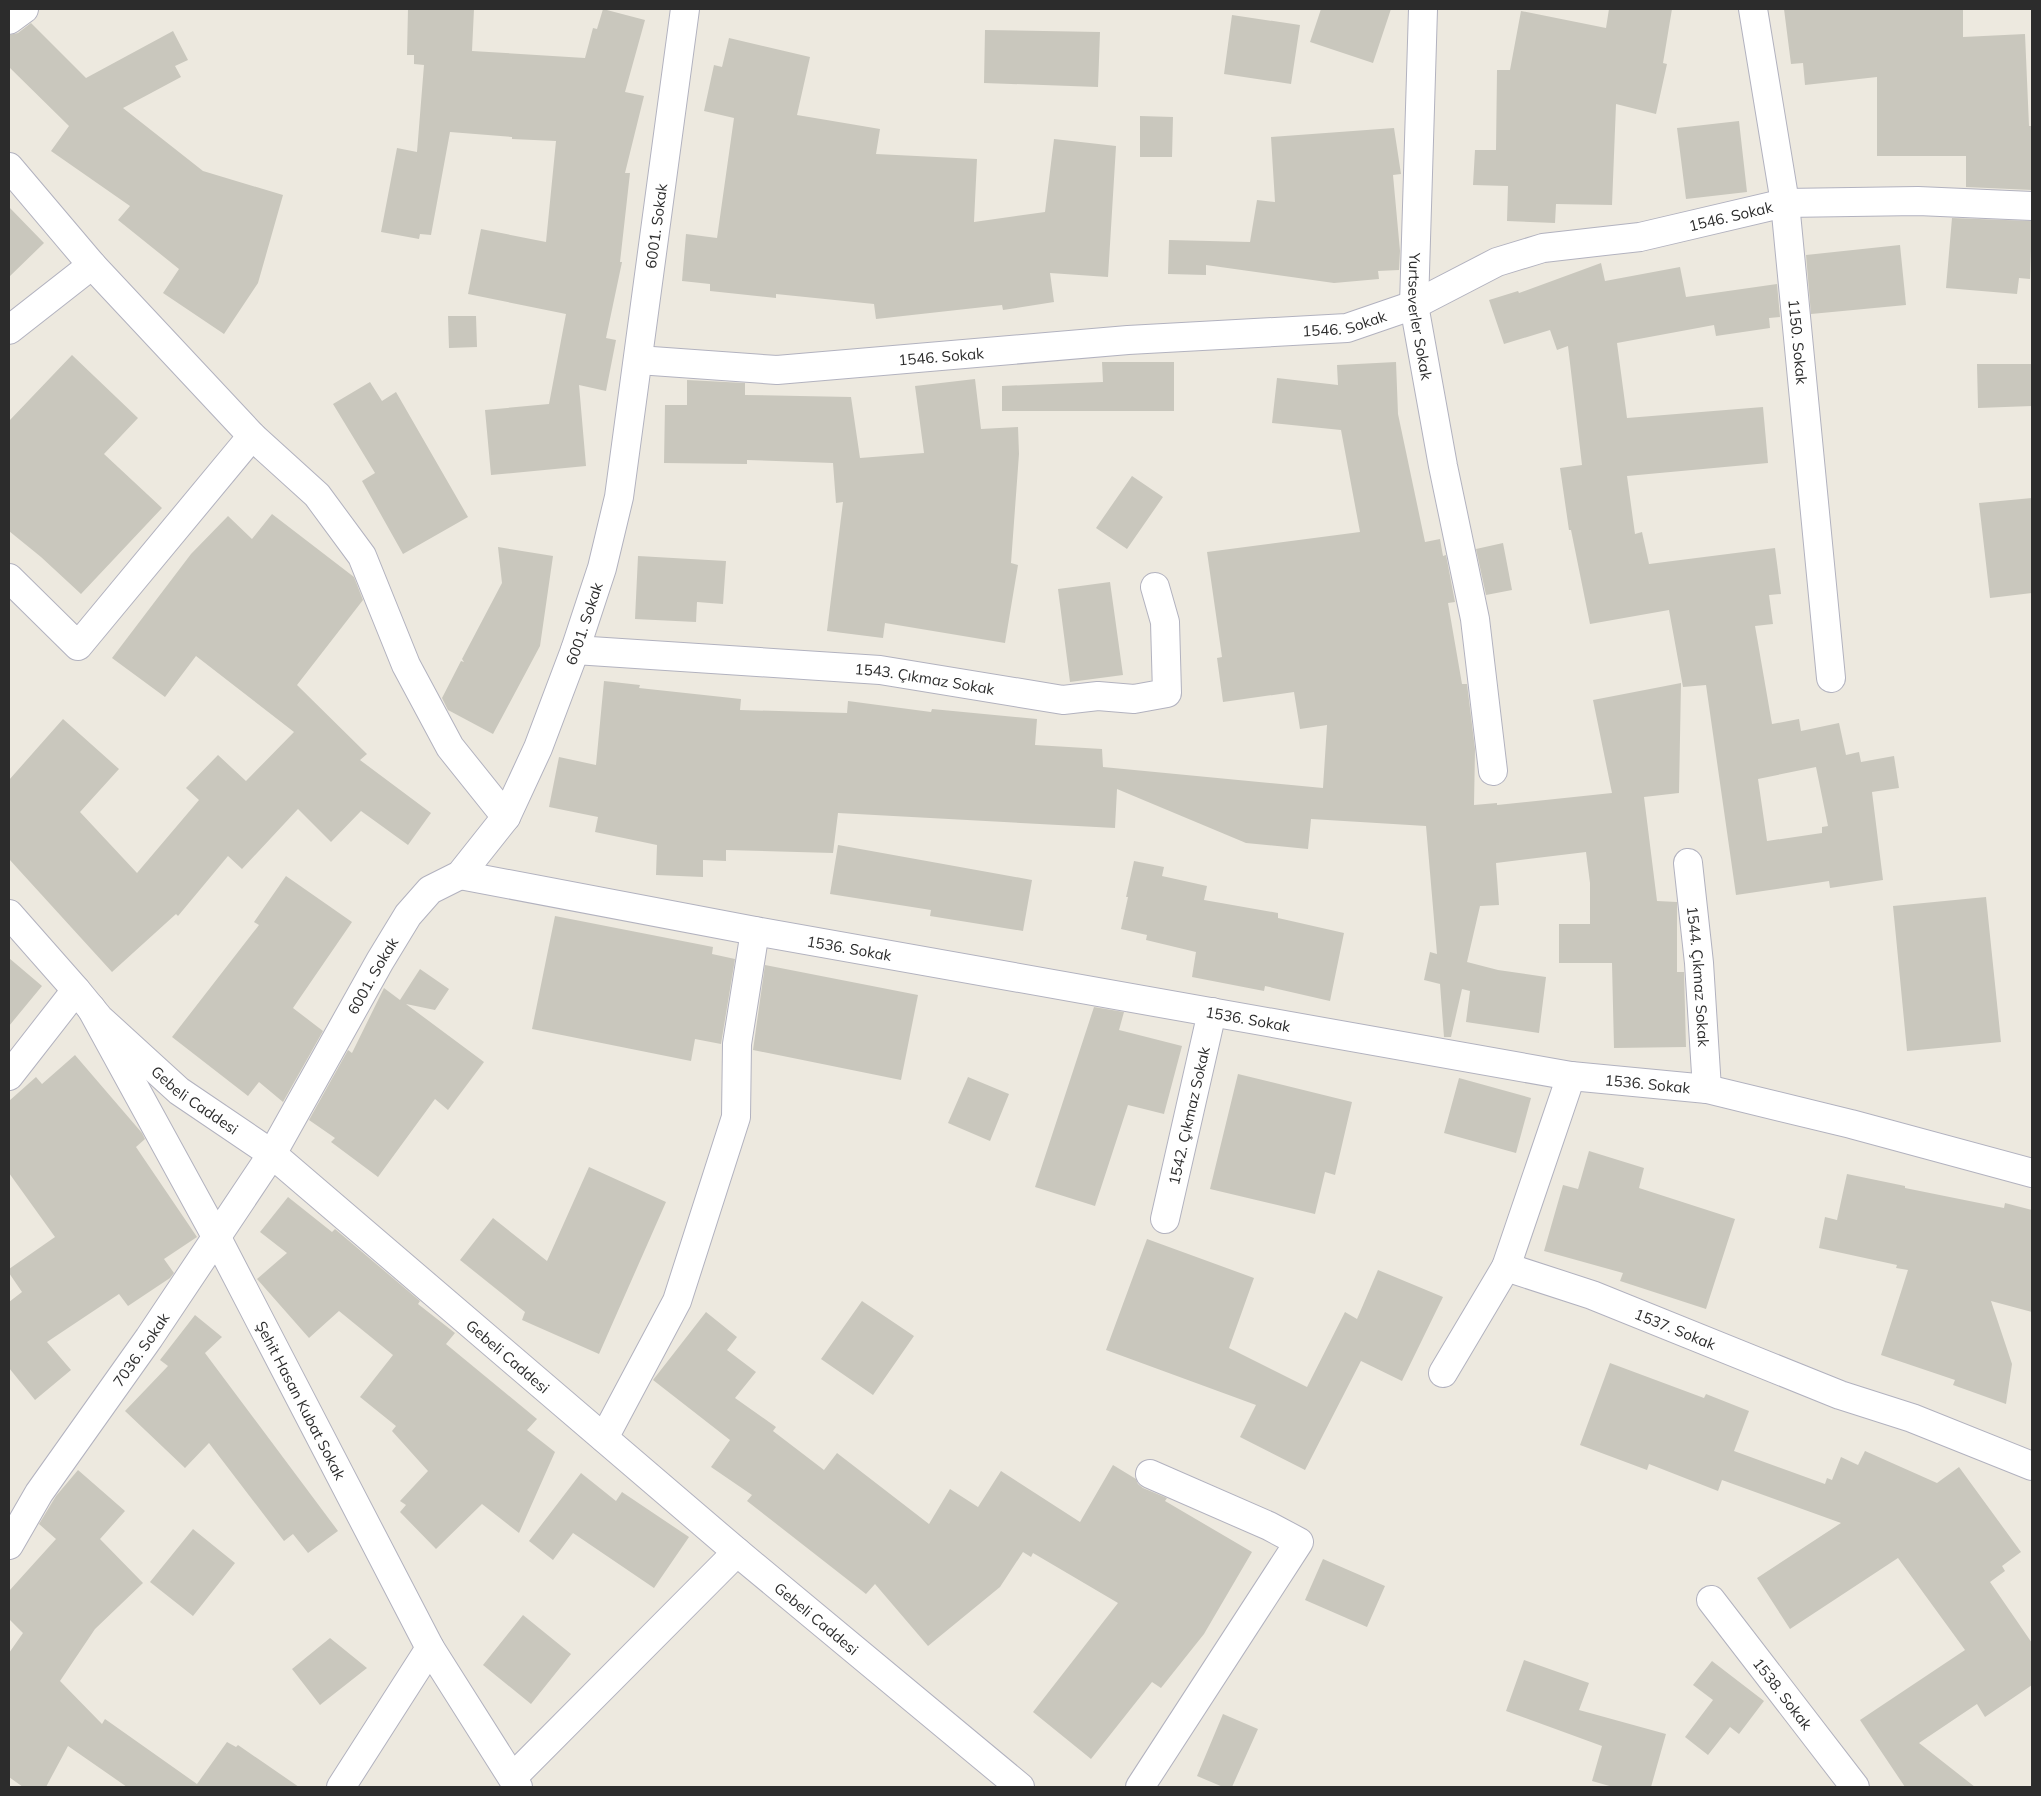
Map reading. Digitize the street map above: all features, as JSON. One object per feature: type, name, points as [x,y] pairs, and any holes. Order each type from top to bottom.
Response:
[{"type":"street","points":[[9,20],[24,9]]},
{"type":"street","name":"6001. Sokak","points":[[272,1154],[380,961],[408,915],[430,890],[460,875],[506,817],[538,748],[575,650],[602,568],[619,497],[685,9]]},
{"type":"street","name":"Yurtseverler Sokak","points":[[1424,9],[1414,305],[1443,466],[1475,619],[1493,771]]},
{"type":"street","name":"1150. Sokak","points":[[1753,9],[1785,203],[1831,678]]},
{"type":"street","points":[[9,167],[92,265],[252,436],[317,495],[362,556],[406,665],[450,747],[506,817]]},
{"type":"street","name":"1546. Sokak","points":[[638,360],[777,370],[1128,340],[1347,328],[1414,305],[1497,262],[1543,248],[1640,237],[1785,203],[1918,200],[2032,206]]},
{"type":"street","points":[[9,330],[92,265]]},
{"type":"street","points":[[9,578],[78,646],[252,436]]},
{"type":"street","name":"1543. Çıkmaz Sokak","points":[[575,650],[880,670],[1063,700],[1098,696],[1134,699],[1167,694],[1165,622],[1155,587]]},
{"type":"street","name":"1544. Çıkmaz Sokak","points":[[1688,863],[1699,963],[1707,1089]]},
{"type":"street","name":"1536. Sokak","points":[[460,875],[755,931],[1570,1076],[1707,1089],[1851,1124],[2032,1173]]},
{"type":"street","name":"Gebeli Caddesi","points":[[9,914],[99,1018],[179,1091],[272,1154],[737,1552],[1020,1787]]},
{"type":"street","points":[[604,1438],[677,1302],[736,1116],[737,1044],[755,931]]},
{"type":"street","points":[[9,1076],[84,999]]},
{"type":"street","name":"Şehit Hasan Kubat Sokak","points":[[84,999],[217,1238],[430,1648],[515,1782]]},
{"type":"street","name":"1542. Çıkmaz Sokak","points":[[1165,1219],[1212,1012]]},
{"type":"street","points":[[1443,1373],[1506,1267],[1570,1076]]},
{"type":"street","name":"7036. Sokak","points":[[9,1545],[39,1493],[149,1338],[272,1154]]},
{"type":"street","name":"1537. Sokak","points":[[1506,1267],[1592,1295],[1840,1395],[1912,1418],[2032,1466]]},
{"type":"street","points":[[1140,1787],[1299,1542],[1269,1526],[1150,1474]]},
{"type":"street","points":[[515,1782],[737,1552]]},
{"type":"street","name":"1538. Sokak","points":[[1710,1600],[1855,1787]]},
{"type":"street","points":[[341,1787],[430,1648]]},
{"type":"building","points":[[408,9],[474,9],[472,51],[585,58],[593,28],[597,29],[603,9],[645,20],[625,92],[644,96],[625,173],[630,173],[620,262],[622,262],[606,338],[616,340],[606,391],[579,385],[586,466],[491,475],[485,410],[549,404],[566,314],[468,294],[481,229],[546,242],[556,141],[512,139],[512,137],[450,132],[431,235],[420,234],[419,239],[381,232],[397,148],[417,152],[424,65],[414,64],[414,55],[407,55]]},
{"type":"building","points":[[1321,9],[1391,9],[1373,63],[1310,42]]},
{"type":"building","points":[[1609,9],[1672,9],[1663,63],[1667,64],[1656,114],[1616,104],[1612,205],[1556,204],[1555,223],[1507,221],[1508,186],[1473,185],[1475,150],[1496,150],[1497,70],[1510,70],[1521,11],[1606,28]]},
{"type":"building","points":[[1784,9],[1963,9],[1963,37],[2025,34],[2029,126],[2032,126],[2032,190],[1966,187],[1966,156],[1877,156],[1877,77],[1805,85],[1803,63],[1791,64]]},
{"type":"building","points":[[1232,15],[1300,25],[1291,84],[1224,74]]},
{"type":"building","points":[[31,23],[86,78],[173,31],[188,60],[175,66],[181,77],[123,108],[203,171],[283,195],[258,283],[224,334],[163,293],[179,269],[118,220],[130,206],[51,151],[69,126],[9,67],[9,35],[18,33]]},
{"type":"building","points":[[985,30],[1100,32],[1098,87],[984,83]]},
{"type":"building","points":[[729,38],[810,57],[797,115],[880,129],[876,154],[977,159],[974,222],[1045,212],[1054,139],[1116,146],[1108,277],[1050,273],[1054,302],[1003,310],[1002,305],[876,319],[874,304],[776,294],[776,298],[710,291],[710,284],[682,281],[686,234],[717,238],[734,118],[704,111],[714,65],[722,67]]},
{"type":"building","points":[[1140,116],[1173,117],[1172,157],[1140,157]]},
{"type":"building","points":[[1739,121],[1747,192],[1686,199],[1677,128]]},
{"type":"building","points":[[1394,128],[1401,174],[1393,175],[1400,251],[1399,270],[1378,271],[1379,279],[1334,283],[1206,265],[1206,275],[1168,274],[1169,240],[1250,242],[1257,200],[1275,202],[1271,137]]},
{"type":"building","points":[[9,207],[44,243],[9,277]]},
{"type":"building","points":[[1952,218],[2032,221],[2030,279],[2019,278],[2017,294],[1946,288]]},
{"type":"building","points":[[1900,245],[1906,305],[1811,314],[1806,255]]},
{"type":"building","points":[[1601,263],[1605,281],[1680,267],[1686,297],[1777,284],[1780,317],[1769,318],[1770,328],[1716,336],[1714,325],[1617,343],[1627,418],[1763,407],[1768,463],[1627,476],[1635,534],[1642,532],[1649,564],[1775,548],[1781,594],[1769,595],[1773,624],[1755,626],[1772,724],[1799,719],[1801,731],[1839,723],[1846,755],[1859,752],[1861,762],[1894,756],[1899,788],[1872,792],[1883,880],[1830,888],[1829,881],[1736,895],[1706,685],[1683,687],[1669,610],[1590,624],[1571,530],[1569,530],[1560,468],[1582,465],[1568,346],[1557,350],[1550,330],[1504,344],[1489,300],[1518,291],[1519,293]],"holes":[[[1816,767],[1828,826],[1822,827],[1822,833],[1767,841],[1758,779]]]},
{"type":"building","points":[[448,316],[476,316],[477,347],[449,348]]},
{"type":"building","points":[[72,355],[138,418],[104,454],[162,508],[81,594],[41,557],[9,531],[9,421]]},
{"type":"building","points":[[1102,362],[1174,362],[1174,411],[1002,411],[1002,386],[1103,382]]},
{"type":"building","points":[[1396,362],[1398,414],[1425,542],[1440,539],[1443,556],[1446,555],[1455,602],[1448,603],[1462,684],[1467,684],[1475,749],[1474,805],[1497,803],[1497,805],[1612,793],[1593,700],[1681,683],[1679,793],[1644,797],[1657,901],[1677,902],[1677,972],[1684,972],[1686,1047],[1614,1048],[1612,963],[1559,963],[1559,924],[1590,924],[1590,883],[1586,852],[1496,863],[1499,905],[1480,906],[1467,962],[1498,970],[1546,977],[1539,1033],[1466,1022],[1470,991],[1462,989],[1451,1037],[1444,1037],[1440,984],[1424,980],[1430,952],[1437,954],[1426,826],[1311,819],[1308,849],[1246,843],[1117,789],[1115,828],[838,813],[833,853],[726,850],[726,861],[703,860],[703,877],[656,875],[657,845],[595,832],[598,817],[549,807],[559,757],[596,765],[604,681],[640,685],[639,688],[741,699],[740,710],[847,713],[848,701],[931,712],[932,709],[1037,719],[1035,745],[1102,749],[1103,767],[1323,788],[1327,725],[1300,729],[1294,692],[1223,702],[1217,658],[1222,657],[1207,552],[1360,532],[1341,430],[1272,423],[1277,378],[1338,385],[1337,365]]},
{"type":"building","points":[[1977,364],[2032,364],[2032,406],[1978,408]]},
{"type":"building","points":[[975,379],[981,429],[1018,427],[1019,454],[1011,563],[1018,565],[1005,643],[885,623],[883,638],[827,631],[843,502],[836,503],[833,463],[747,460],[747,464],[664,463],[665,405],[687,405],[687,380],[745,383],[745,395],[851,397],[860,458],[924,453],[915,386]]},
{"type":"building","points":[[370,382],[382,401],[396,392],[468,517],[403,554],[362,481],[375,473],[333,404]]},
{"type":"building","points":[[1132,476],[1163,497],[1127,549],[1096,528]]},
{"type":"building","points":[[2032,498],[2032,593],[1990,598],[1979,503]]},
{"type":"building","points":[[272,514],[354,577],[363,600],[297,685],[367,754],[360,760],[431,813],[408,845],[361,811],[331,842],[298,809],[242,869],[228,856],[178,916],[176,914],[112,972],[9,859],[9,780],[63,719],[119,769],[80,812],[137,873],[199,800],[186,788],[218,755],[246,781],[294,732],[196,656],[165,697],[112,658],[191,554],[228,516],[252,539]]},
{"type":"building","points":[[1503,543],[1512,590],[1486,595],[1476,549]]},
{"type":"building","points":[[498,547],[553,556],[540,646],[493,734],[448,710],[442,698],[461,661],[464,662],[462,659],[502,583]]},
{"type":"building","points":[[638,556],[726,561],[723,604],[697,602],[696,622],[635,619]]},
{"type":"building","points":[[1110,582],[1123,675],[1070,682],[1058,589]]},
{"type":"building","points":[[838,845],[1032,880],[1023,931],[930,916],[931,910],[830,894]]},
{"type":"building","points":[[1134,861],[1164,867],[1162,876],[1207,886],[1204,900],[1278,913],[1278,918],[1344,933],[1330,1001],[1265,986],[1264,991],[1192,977],[1196,952],[1146,940],[1147,935],[1121,929]]},
{"type":"building","points":[[286,876],[352,922],[293,1008],[323,1031],[283,1102],[259,1082],[248,1096],[172,1037],[259,925],[254,922]]},
{"type":"building","points":[[1986,897],[2001,1042],[1907,1051],[1893,906]]},
{"type":"building","points":[[555,916],[713,947],[712,954],[735,959],[721,1044],[695,1039],[691,1061],[532,1029]]},
{"type":"building","points":[[9,958],[42,986],[9,1026]]},
{"type":"building","points":[[765,965],[918,995],[901,1080],[753,1050]]},
{"type":"building","points":[[420,969],[449,989],[435,1010],[406,1004],[484,1062],[448,1110],[435,1099],[378,1177],[331,1142],[335,1138],[309,1120],[348,1050],[352,1053],[384,988],[400,1000]]},
{"type":"building","points":[[1094,1007],[1124,1012],[1119,1030],[1182,1046],[1164,1114],[1128,1105],[1095,1206],[1035,1187]]},
{"type":"building","points":[[75,1055],[142,1133],[145,1139],[136,1147],[197,1237],[164,1259],[174,1273],[170,1278],[128,1306],[119,1294],[47,1342],[71,1370],[35,1400],[9,1368],[9,1302],[22,1292],[9,1273],[9,1269],[55,1237],[9,1173],[9,1101],[36,1077],[42,1084]]},
{"type":"building","points":[[1238,1074],[1352,1102],[1335,1175],[1325,1172],[1315,1214],[1210,1189]]},
{"type":"building","points":[[968,1077],[1009,1094],[990,1141],[948,1123]]},
{"type":"building","points":[[1459,1078],[1531,1098],[1516,1153],[1444,1133]]},
{"type":"building","points":[[1589,1151],[1644,1168],[1639,1188],[1735,1219],[1706,1309],[1620,1281],[1623,1273],[1544,1251],[1563,1185],[1578,1189]]},
{"type":"building","points":[[589,1167],[666,1202],[599,1354],[522,1320],[525,1312],[460,1260],[493,1218],[547,1261]]},
{"type":"building","points":[[1847,1174],[2004,1208],[2005,1203],[2032,1210],[2032,1312],[1991,1301],[2012,1364],[2006,1404],[1953,1385],[1955,1380],[1881,1355],[1908,1270],[1896,1268],[1897,1265],[1819,1248],[1825,1217],[1837,1220]]},
{"type":"building","points":[[288,1197],[332,1232],[335,1229],[420,1301],[418,1304],[455,1333],[446,1344],[537,1419],[527,1430],[555,1452],[519,1533],[482,1504],[436,1549],[400,1512],[406,1505],[400,1501],[428,1471],[392,1431],[396,1426],[360,1397],[393,1355],[339,1311],[309,1338],[257,1279],[287,1253],[260,1232]]},
{"type":"building","points":[[1147,1239],[1254,1278],[1229,1348],[1307,1387],[1345,1312],[1357,1319],[1378,1270],[1443,1297],[1402,1381],[1361,1361],[1305,1470],[1240,1437],[1256,1405],[1106,1350]]},
{"type":"building","points":[[862,1301],[914,1336],[873,1395],[821,1359]]},
{"type":"building","points":[[706,1312],[737,1337],[727,1350],[756,1372],[735,1398],[776,1427],[773,1431],[824,1470],[837,1453],[929,1524],[950,1489],[978,1507],[1001,1471],[1080,1522],[1113,1465],[1136,1479],[1143,1488],[1167,1498],[1165,1501],[1252,1552],[1204,1634],[1161,1688],[1152,1682],[1091,1759],[1033,1712],[1118,1603],[1033,1553],[1031,1557],[1023,1552],[1000,1587],[928,1646],[875,1584],[866,1594],[747,1501],[752,1495],[711,1467],[730,1440],[653,1380]]},
{"type":"building","points":[[195,1315],[222,1337],[205,1353],[338,1531],[308,1553],[293,1534],[284,1541],[209,1443],[185,1468],[125,1411],[168,1366],[160,1360]]},
{"type":"building","points":[[1610,1363],[1704,1398],[1706,1394],[1749,1411],[1734,1451],[1825,1484],[1827,1478],[1832,1480],[1841,1457],[1858,1465],[1865,1451],[1937,1483],[1959,1467],[2021,1552],[2002,1566],[2005,1571],[1990,1582],[2032,1643],[2032,1685],[1985,1717],[1977,1704],[1919,1743],[1975,1787],[1905,1787],[1860,1720],[1965,1650],[1898,1558],[1790,1629],[1757,1578],[1841,1523],[1722,1480],[1718,1491],[1649,1464],[1647,1470],[1580,1445]]},
{"type":"building","points":[[78,1470],[125,1511],[100,1539],[143,1583],[95,1629],[60,1681],[102,1724],[105,1719],[197,1784],[227,1742],[236,1747],[238,1745],[299,1787],[127,1787],[68,1746],[46,1787],[23,1787],[9,1777],[9,1653],[23,1633],[9,1619],[9,1591],[56,1539],[39,1524],[56,1496]]},
{"type":"building","points":[[581,1473],[616,1501],[622,1492],[689,1537],[654,1588],[573,1533],[553,1560],[529,1541]]},
{"type":"building","points":[[193,1529],[235,1563],[193,1616],[150,1582]]},
{"type":"building","points":[[1323,1559],[1385,1586],[1367,1627],[1305,1600]]},
{"type":"building","points":[[523,1615],[571,1654],[531,1704],[483,1665]]},
{"type":"building","points":[[330,1638],[367,1668],[320,1705],[292,1669]]},
{"type":"building","points":[[1524,1660],[1589,1683],[1579,1710],[1666,1734],[1651,1787],[1613,1787],[1592,1781],[1602,1746],[1506,1711]]},
{"type":"building","points":[[1712,1661],[1764,1701],[1739,1734],[1730,1727],[1708,1755],[1685,1737],[1713,1700],[1693,1685]]},
{"type":"building","points":[[1223,1714],[1258,1729],[1232,1787],[1223,1787],[1197,1776]]}]
